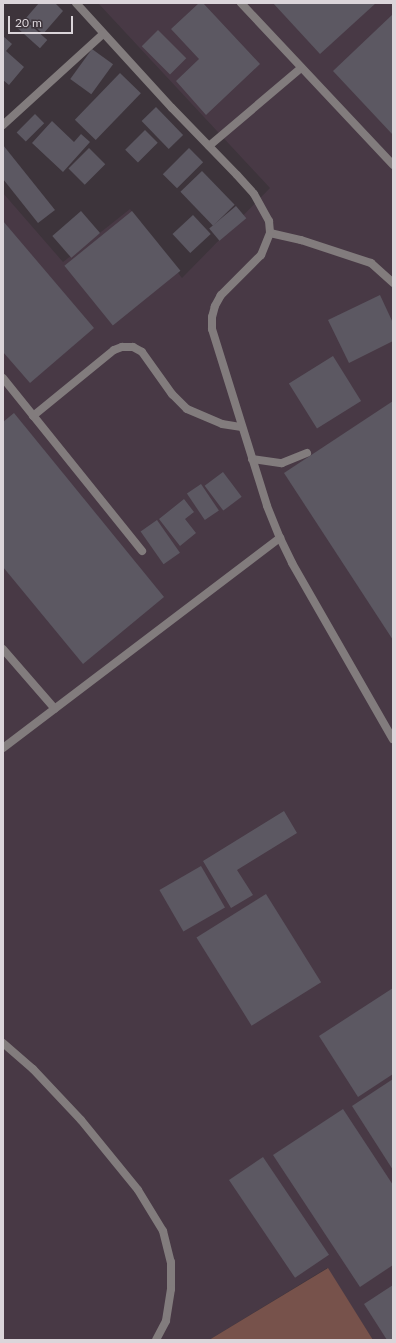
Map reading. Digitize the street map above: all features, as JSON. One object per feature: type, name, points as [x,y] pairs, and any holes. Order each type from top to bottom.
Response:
[{"type":"street","points":[[76,3],[103,34],[254,194],[269,221],[270,232],[261,255],[221,295],[215,306],[212,317],[212,329],[267,506],[280,538],[292,563],[393,739]]},
{"type":"street","points":[[241,3],[393,165]]},
{"type":"street","points":[[3,125],[103,34]]},
{"type":"street","points":[[209,146],[301,68]]},
{"type":"street","points":[[270,232],[301,240],[371,263],[393,283]]},
{"type":"street","points":[[33,416],[114,350],[134,347],[142,352],[172,394],[187,409],[222,424],[242,427]]},
{"type":"street","points":[[3,378],[142,551]]},
{"type":"street","points":[[252,459],[282,463],[307,453]]},
{"type":"street","points":[[3,748],[280,538]]},
{"type":"street","points":[[3,649],[55,709]]},
{"type":"street","points":[[3,1043],[33,1069],[81,1120],[138,1190],[163,1231],[171,1262],[171,1289],[166,1321],[156,1340]]},
{"type":"shaded area","points":[[98,3],[393,3],[393,1340],[373,1340],[327,1268],[209,1340],[3,1340],[3,193],[63,262],[130,209],[182,278],[270,188]]},
{"type":"shaded area","points":[[328,1268],[373,1340],[209,1340]]},
{"type":"building","points":[[39,3],[55,3],[63,11],[43,34],[26,18]]},
{"type":"building","points":[[199,3],[203,3],[260,64],[206,115],[176,81],[199,59],[171,29]]},
{"type":"building","points":[[273,3],[376,3],[320,54]]},
{"type":"building","points":[[393,14],[393,135],[333,71]]},
{"type":"building","points":[[25,20],[47,40],[40,48],[18,28]]},
{"type":"building","points":[[158,30],[186,58],[170,75],[142,46]]},
{"type":"building","points":[[3,36],[12,44],[6,51],[24,67],[9,85],[3,80]]},
{"type":"building","points":[[92,49],[113,64],[91,94],[70,79]]},
{"type":"building","points":[[120,73],[141,93],[96,140],[75,120]]},
{"type":"building","points":[[156,107],[183,135],[169,149],[142,121]]},
{"type":"building","points":[[35,114],[44,123],[26,142],[17,132]]},
{"type":"building","points":[[52,121],[74,142],[81,134],[90,142],[63,172],[32,143]]},
{"type":"building","points":[[145,130],[158,143],[138,163],[125,150]]},
{"type":"building","points":[[3,145],[55,210],[38,223],[3,179]]},
{"type":"building","points":[[89,148],[105,164],[85,185],[68,169]]},
{"type":"building","points":[[189,148],[203,162],[177,188],[163,174]]},
{"type":"building","points":[[202,171],[235,205],[213,226],[180,192]]},
{"type":"building","points":[[236,206],[246,218],[219,241],[209,228]]},
{"type":"building","points":[[81,211],[100,233],[71,258],[52,236]]},
{"type":"building","points":[[132,211],[180,271],[113,326],[64,266]]},
{"type":"building","points":[[193,215],[211,234],[190,253],[173,234]]},
{"type":"building","points":[[3,221],[94,328],[30,383],[3,352]]},
{"type":"building","points":[[380,295],[393,323],[393,341],[349,363],[328,320]]},
{"type":"building","points":[[333,356],[361,401],[317,429],[289,384]]},
{"type":"building","points":[[393,401],[393,640],[284,473]]},
{"type":"building","points":[[14,413],[164,597],[83,664],[3,567],[3,422]]},
{"type":"building","points":[[223,472],[242,497],[223,511],[205,486]]},
{"type":"building","points":[[201,484],[219,511],[205,520],[187,494]]},
{"type":"building","points":[[184,499],[194,512],[185,519],[196,533],[180,546],[159,519]]},
{"type":"building","points":[[157,520],[180,553],[164,564],[141,531]]},
{"type":"building","points":[[284,811],[297,833],[237,870],[253,895],[231,908],[203,861]]},
{"type":"building","points":[[201,866],[225,908],[183,932],[159,890]]},
{"type":"building","points":[[266,894],[321,982],[252,1026],[196,937]]},
{"type":"building","points":[[393,988],[393,1074],[358,1097],[319,1036]]},
{"type":"building","points":[[393,1079],[393,1170],[352,1106]]},
{"type":"building","points":[[343,1109],[393,1185],[393,1265],[360,1287],[273,1155]]},
{"type":"building","points":[[263,1157],[329,1255],[295,1278],[229,1180]]},
{"type":"building","points":[[393,1285],[393,1340],[387,1340],[364,1304]]}]
